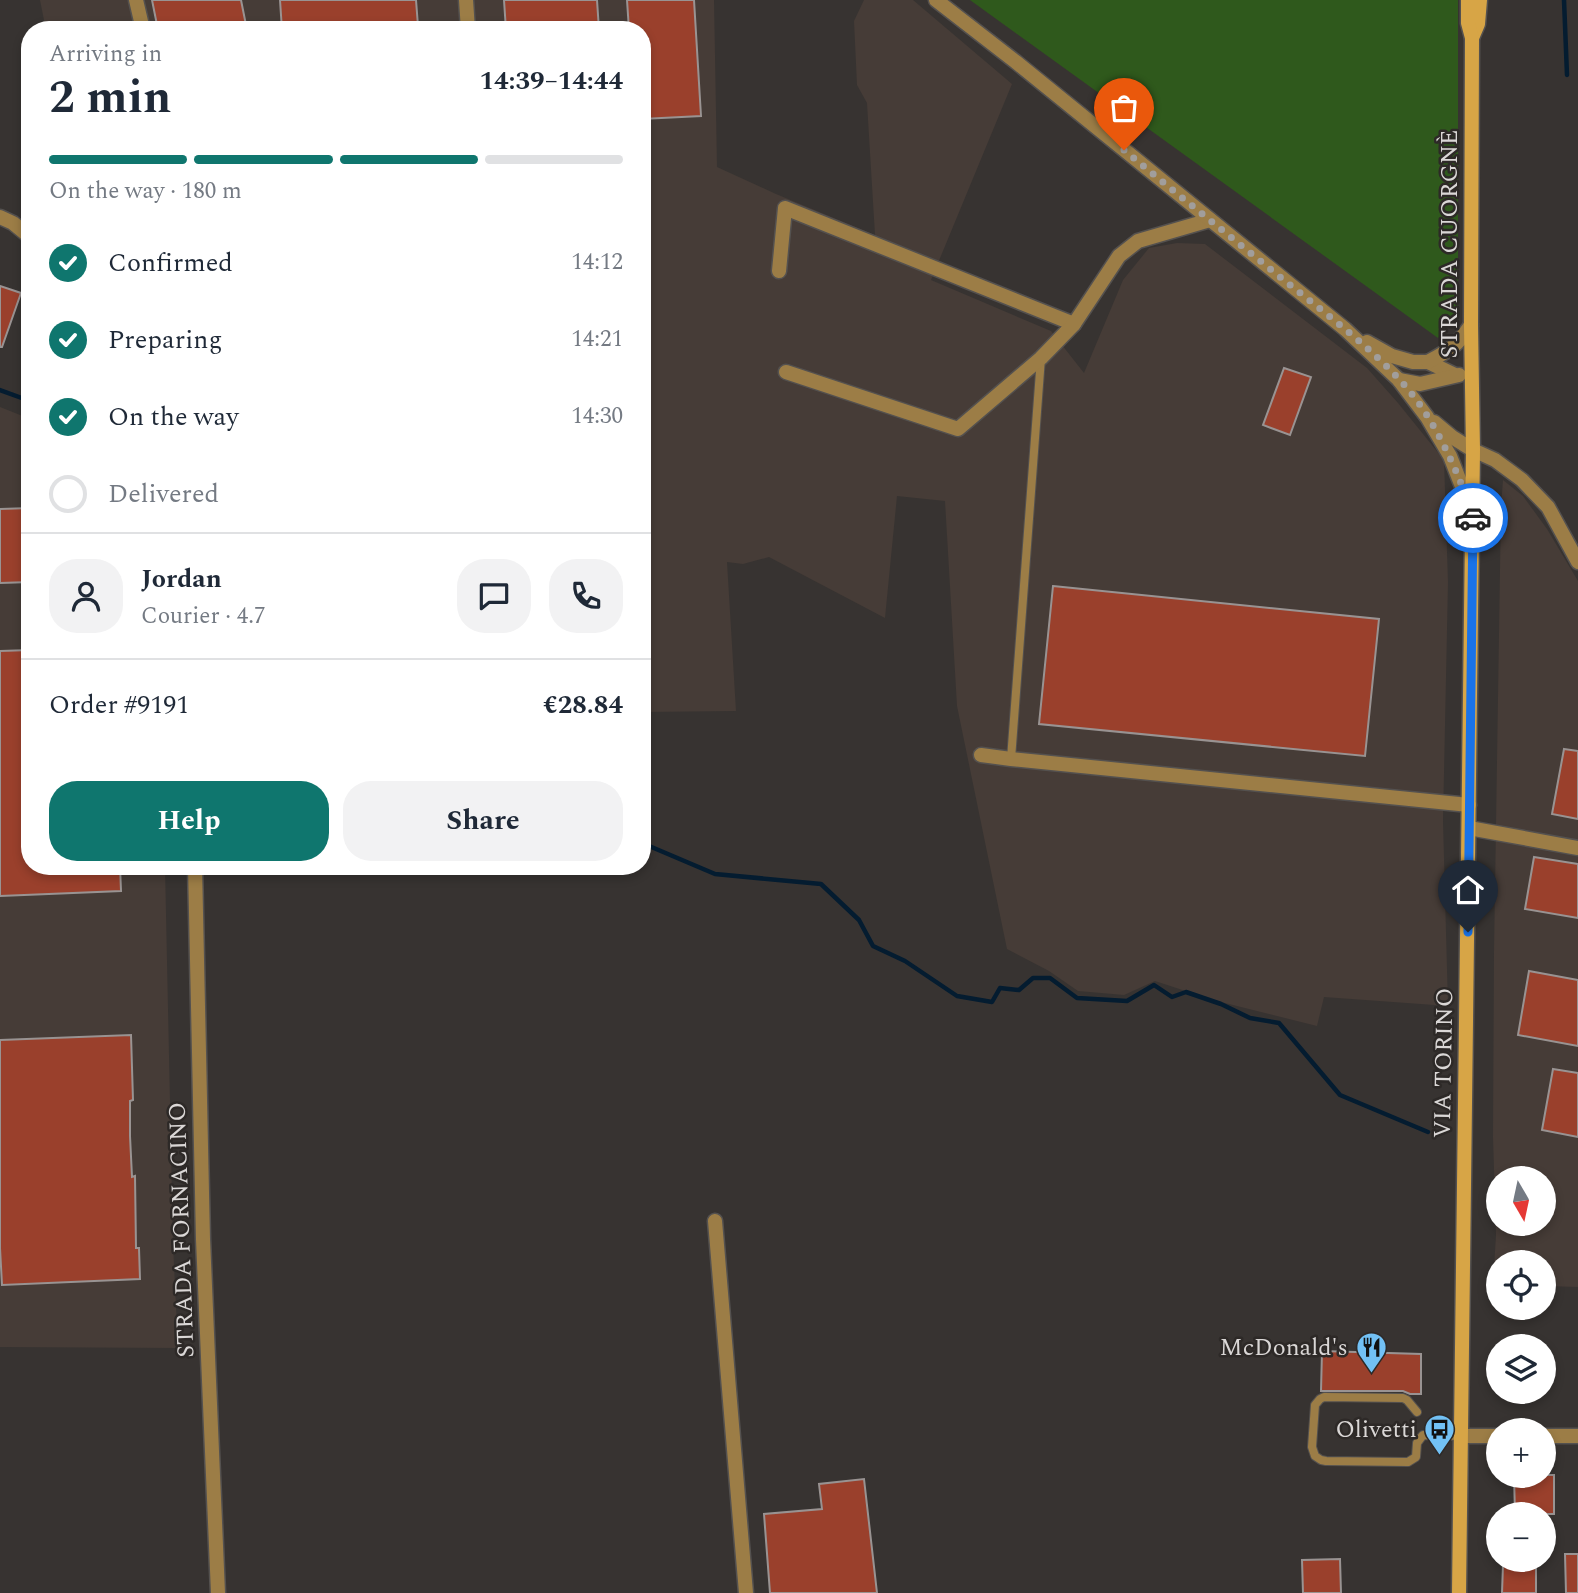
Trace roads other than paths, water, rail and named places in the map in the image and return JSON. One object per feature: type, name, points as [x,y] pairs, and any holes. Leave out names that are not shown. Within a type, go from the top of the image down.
[{"type":"main road","name":"STRADA CUORGNÈ","points":[[1468,0],[1468,23],[1472,38],[1471,326],[1474,450]]},
{"type":"main road","name":"STRADA CUORGNÈ","points":[[1472,38],[1478,24],[1480,0]]},
{"type":"main road","name":"VIA TORINO","points":[[1459,1593],[1474,450]]},
{"type":"street","points":[[136,0],[141,21]]},
{"type":"street","points":[[466,0],[467,21]]},
{"type":"street","points":[[936,0],[1345,329],[1399,380],[1427,417],[1450,456],[1473,514]]},
{"type":"street","points":[[779,271],[785,208],[1074,324]]},
{"type":"street","points":[[0,217],[21,230]]},
{"type":"street","points":[[786,372],[958,429],[1041,358],[1074,324],[1119,256],[1138,241],[1210,220]]},
{"type":"street","points":[[1429,362],[1452,349],[1471,326]]},
{"type":"street","points":[[1345,329],[1392,356],[1413,362],[1429,362],[1455,375]]},
{"type":"street","points":[[1399,380],[1420,384],[1444,380],[1455,375],[1472,374]]},
{"type":"street","points":[[1427,417],[1452,437],[1495,460],[1522,481],[1548,507],[1578,562]]},
{"type":"street","points":[[981,755],[1469,805]]},
{"type":"street","points":[[1469,828],[1578,848]]},
{"type":"street","name":"STRADA FORNACINO","points":[[195,875],[203,1239],[218,1593]]},
{"type":"street","points":[[715,1221],[746,1593]]},
{"type":"street","points":[[1461,1436],[1486,1436]]},
{"type":"street","points":[[1556,1436],[1578,1436]]},
{"type":"lane","points":[[1012,759],[1041,358]]},
{"type":"lane","points":[[1417,1412],[1403,1398],[1324,1397],[1315,1403],[1314,1408],[1313,1452],[1318,1459],[1326,1461],[1409,1462],[1416,1457],[1417,1443],[1423,1435],[1461,1436]]},
{"type":"waterway","points":[[1564,0],[1567,75]]},
{"type":"waterway","points":[[0,390],[21,398]]},
{"type":"waterway","points":[[651,847],[715,874],[821,884],[859,920],[873,946],[905,961],[957,996],[992,1002],[1000,988],[1019,990],[1033,978],[1050,978],[1077,998],[1127,1001],[1154,985],[1172,997],[1186,992],[1250,1018],[1279,1023],[1340,1095],[1428,1132]]},
{"type":"place","name":"McDonald's","points":[[1371,1374]]},
{"type":"place","name":"Olivetti","points":[[1440,1456]]}]
